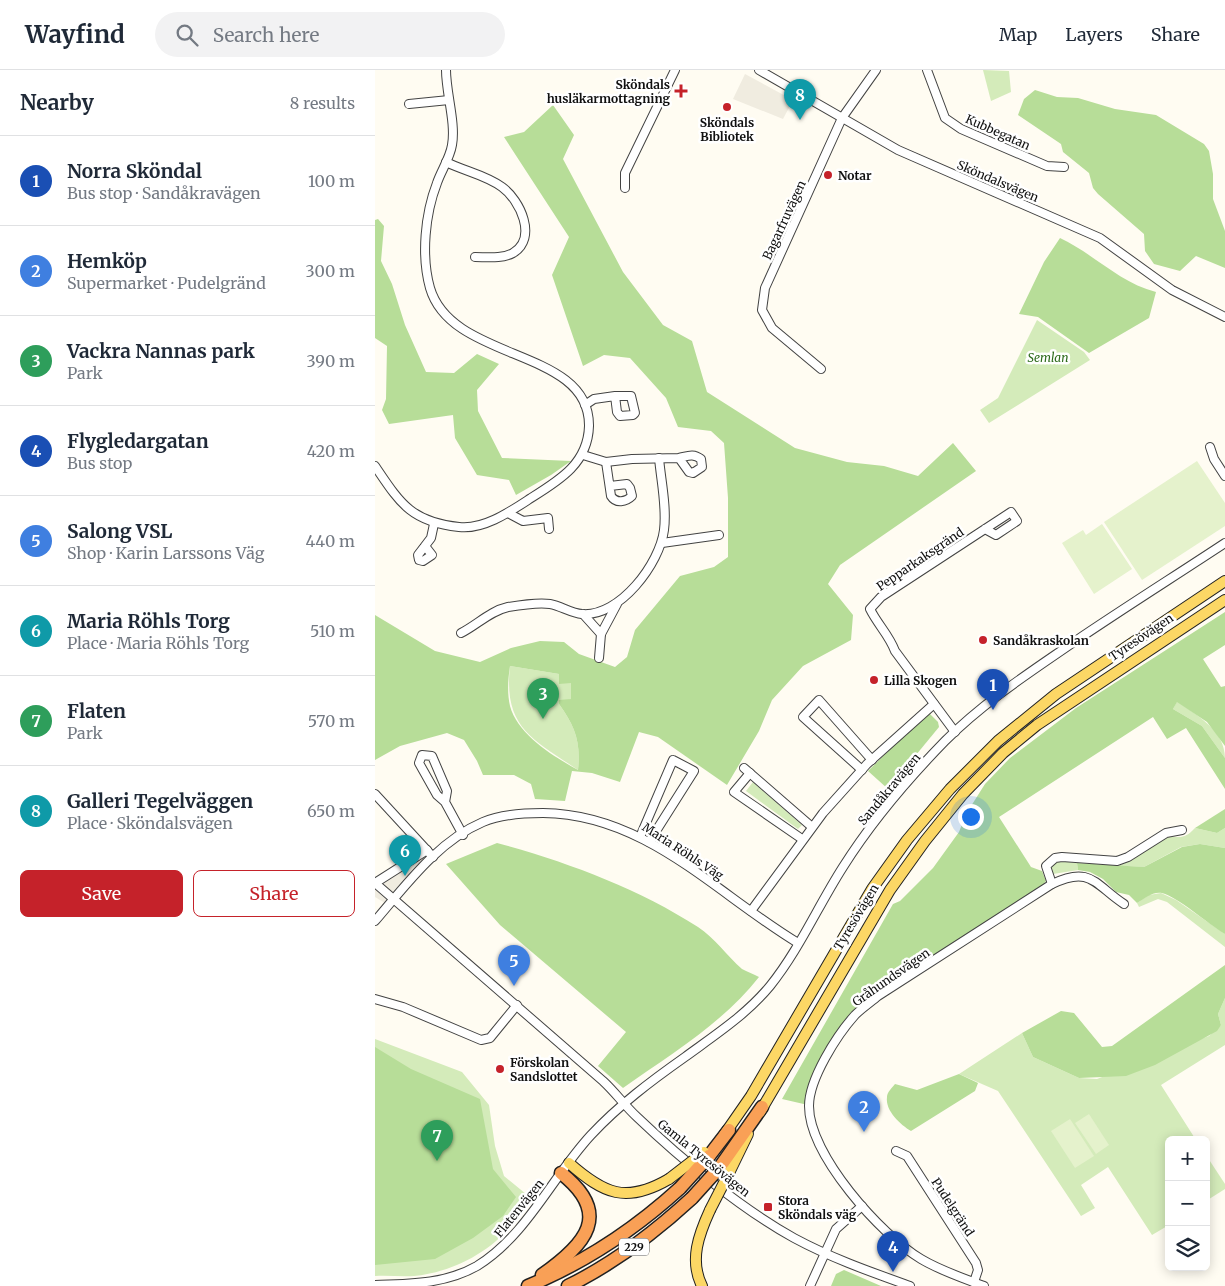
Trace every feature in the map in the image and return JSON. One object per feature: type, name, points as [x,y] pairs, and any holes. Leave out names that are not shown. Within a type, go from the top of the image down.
[{"type":"highway","name":"Tyresövägen","points":[[568,1286],[628,1251],[661,1226],[725,1169],[762,1107]]},
{"type":"highway","name":"Tyresövägen","points":[[527,1286],[558,1274],[610,1244],[646,1218],[679,1188],[729,1130]]},
{"type":"highway","points":[[527,1286],[571,1252],[584,1236],[587,1227],[589,1208],[586,1198],[565,1168]]},
{"type":"main road","name":"Tyresövägen","points":[[729,1130],[872,889],[907,840],[950,790],[998,741],[1056,694],[1225,581]]},
{"type":"main road","name":"Tyresövägen","points":[[762,1107],[890,890],[925,841],[968,789],[1003,753],[1037,725],[1225,600]]},
{"type":"main road","points":[[565,1168],[598,1186],[611,1191],[627,1193],[646,1190],[669,1179],[707,1154]]},
{"type":"main road","points":[[702,1286],[697,1271],[696,1250],[699,1236],[725,1169]]},
{"type":"street","points":[[375,466],[406,506],[435,524],[463,528],[490,521],[508,512],[570,471],[583,454],[589,432],[589,420],[585,404],[577,391],[560,376],[477,339],[450,320],[441,309],[430,289],[425,249],[436,186],[453,139],[446,70]]},
{"type":"street","points":[[625,188],[625,173],[675,70]]},
{"type":"street","name":"Sköndalsvägen","points":[[759,70],[898,150],[1100,238],[1172,290],[1225,317]]},
{"type":"street","name":"Bagarfruvägen","points":[[821,369],[783,340],[772,328],[762,310],[765,288],[842,118],[876,70]]},
{"type":"street","name":"Kubbegatan","points":[[927,70],[945,118],[961,129],[1047,166],[1064,167]]},
{"type":"street","points":[[409,104],[449,100]]},
{"type":"street","points":[[446,162],[502,186],[520,208],[525,237],[520,247],[506,256],[475,256]]},
{"type":"street","points":[[585,404],[594,399],[615,396]]},
{"type":"street","points":[[1210,447],[1214,459],[1225,476]]},
{"type":"street","points":[[583,454],[606,462],[679,458]]},
{"type":"street","points":[[599,658],[601,634],[617,604],[636,585],[650,566],[662,542],[665,528],[659,458]]},
{"type":"street","points":[[606,462],[610,486]]},
{"type":"street","points":[[508,512],[523,521],[548,518],[549,529]]},
{"type":"street","points":[[425,546],[431,538],[435,524]]},
{"type":"street","name":"Pepparkaksgränd","points":[[955,732],[895,651],[889,636],[883,631],[870,609],[881,597],[985,529]]},
{"type":"street","points":[[662,542],[719,535]]},
{"type":"street","name":"Sandåkravägen","points":[[624,1103],[751,1008],[783,968],[843,867],[887,805],[955,732],[1009,686],[1225,543]]},
{"type":"street","points":[[461,633],[490,614],[507,608],[549,604],[583,614],[600,611],[617,604]]},
{"type":"street","points":[[583,614],[601,634]]},
{"type":"street","points":[[862,770],[803,717],[819,700],[872,760]]},
{"type":"street","points":[[751,911],[812,826],[872,760],[934,704]]},
{"type":"street","points":[[445,802],[447,791],[432,756],[422,755],[419,763],[437,795],[445,802],[463,835]]},
{"type":"street","points":[[640,837],[673,760],[694,771],[649,842]]},
{"type":"street","points":[[802,839],[735,792],[747,770],[812,826]]},
{"type":"street","points":[[375,794],[430,854]]},
{"type":"street","name":"Maria Röhls Väg","points":[[430,854],[483,822],[502,817],[527,813],[580,815],[610,823],[649,842],[798,943]]},
{"type":"street","points":[[1052,884],[1046,866],[1055,858],[1117,861],[1128,857],[1166,833],[1182,830]]},
{"type":"street","points":[[375,883],[430,854]]},
{"type":"street","points":[[375,921],[430,854]]},
{"type":"street","name":"Gråhundsvägen","points":[[984,1286],[944,1271],[921,1259],[892,1237],[862,1206],[829,1159],[811,1120],[809,1105],[813,1089],[827,1056],[856,1014],[879,996],[1052,884],[1071,877],[1083,876],[1093,879],[1124,904]]},
{"type":"street","name":"Gamla Tyresövägen","points":[[375,883],[603,1081],[664,1142],[738,1201],[792,1237],[824,1253],[910,1286]]},
{"type":"street","points":[[375,998],[403,1007],[481,1040],[490,1038],[517,1005]]},
{"type":"street","name":"Flatenvägen","points":[[375,1285],[440,1280],[466,1271],[479,1264],[514,1234],[589,1138],[624,1103]]},
{"type":"street","name":"Pudelgränd","points":[[896,1151],[907,1156],[976,1263],[978,1270],[974,1282]]},
{"type":"street","points":[[810,1286],[837,1229],[862,1206]]},
{"type":"green space","points":[[983,70],[1009,71],[1011,92],[991,101]]},
{"type":"green space","points":[[1035,90],[1057,97],[1078,98],[1115,109],[1156,115],[1204,144],[1209,151],[1213,174],[1213,199],[1225,231],[1225,268],[1196,256],[1180,271],[1154,264],[1145,251],[1144,234],[1098,194],[1093,188],[1089,173],[1063,152],[1061,144],[1018,115],[1024,99]]},
{"type":"green space","points":[[553,105],[574,135],[563,159],[623,272],[663,325],[692,341],[707,392],[795,448],[847,462],[884,466],[918,476],[953,443],[976,471],[840,565],[828,584],[853,615],[851,640],[803,666],[772,700],[759,731],[727,785],[658,737],[639,732],[620,782],[592,773],[572,771],[565,801],[535,799],[531,784],[514,775],[483,775],[464,740],[447,733],[400,746],[375,760],[375,615],[435,651],[480,662],[511,648],[540,641],[564,642],[579,654],[615,667],[627,657],[635,630],[680,576],[714,567],[728,557],[728,498],[724,443],[711,431],[678,427],[666,398],[630,358],[604,355],[583,366],[552,275],[569,237],[504,137],[524,132]],"holes":[[[510,666],[559,674],[559,684],[571,683],[571,699],[559,700],[559,704],[576,735],[579,751],[578,770],[558,758],[528,735],[514,717],[508,696]]]},
{"type":"green space","points":[[378,219],[384,226],[381,261],[392,284],[405,325],[426,372],[454,373],[477,354],[499,364],[477,390],[478,411],[502,458],[571,461],[516,495],[509,480],[477,475],[455,438],[453,415],[389,424],[382,410],[386,399],[387,346],[375,338],[375,220]]},
{"type":"green space","points":[[1060,238],[1131,282],[1156,292],[1149,318],[1089,353],[1038,317],[1019,314],[1044,262]]},
{"type":"green space","name":"Semlan","points":[[1037,320],[1084,352],[1090,360],[989,423],[980,410],[998,398]]},
{"type":"green space","points":[[1197,461],[1225,503],[1225,526],[1142,580],[1104,522]]},
{"type":"green space","points":[[1102,524],[1132,569],[1094,594],[1062,543],[1083,530],[1086,535]]},
{"type":"green space","points":[[1225,612],[1225,645],[1203,659],[1221,687],[1225,686],[1225,746],[1207,722],[1177,702],[1173,709],[1202,726],[1225,758],[1225,789],[1186,728],[1167,739],[1153,717],[999,817],[1031,867],[1042,871],[1046,881],[1043,885],[860,1006],[838,1034],[808,1105],[782,1099],[893,904],[900,901],[933,868],[959,832],[966,814],[985,784],[1010,758],[1076,708]]},
{"type":"green space","points":[[510,666],[559,674],[571,683],[571,699],[559,704],[576,735],[579,751],[578,770],[535,740],[517,718],[511,704],[509,687]]},
{"type":"green space","points":[[1177,701],[1209,725],[1215,732],[1224,748],[1225,758],[1202,726],[1173,709]]},
{"type":"green space","points":[[930,714],[938,722],[939,727],[888,789],[868,771],[925,715]]},
{"type":"green space","points":[[753,782],[802,825],[798,829],[746,791]]},
{"type":"green space","points":[[1225,809],[1225,828],[1217,833],[1195,828]]},
{"type":"green space","points":[[1195,828],[1217,833],[1225,828],[1225,848],[1200,844],[1181,847],[1144,867],[1119,866],[1169,836],[1183,836],[1189,834]]},
{"type":"green space","points":[[497,843],[575,868],[651,900],[698,927],[710,936],[742,969],[759,977],[745,994],[713,1023],[623,1088],[598,1066],[626,1032],[500,925],[446,864]]},
{"type":"green space","points":[[1200,844],[1225,848],[1225,934],[1169,896],[1155,893],[1137,903],[1129,895],[1116,892],[1103,879],[1090,872],[1078,870],[1077,863],[1144,867],[1182,847]]},
{"type":"green space","points":[[1057,861],[1077,863],[1078,870],[1053,874],[1051,864]]},
{"type":"green space","points":[[1161,893],[1176,900],[1225,934],[1225,947],[1167,902],[1158,899],[1139,907],[1137,903],[1149,895]]},
{"type":"green space","points":[[1225,965],[1225,998],[1218,1014],[1221,1025],[1217,1031],[1155,1065],[1126,1076],[1079,1078],[1033,1057],[1022,1033],[1061,1011],[1074,1013],[1102,1047],[1112,1046]]},
{"type":"green space","points":[[1225,998],[1225,1045],[1161,1085],[1193,1136],[1165,1136],[1165,1227],[1152,1235],[1108,1167],[1081,1185],[1095,1208],[1081,1216],[998,1091],[959,1074],[1022,1033],[1033,1057],[1079,1078],[1097,1079],[1209,1036],[1221,1025],[1218,1014]]},
{"type":"green space","points":[[375,1039],[462,1072],[489,1105],[495,1146],[504,1176],[526,1194],[520,1211],[511,1226],[498,1239],[483,1251],[449,1268],[414,1276],[375,1276]]},
{"type":"green space","points":[[375,1047],[411,1069],[480,1099],[493,1169],[516,1197],[503,1216],[473,1238],[435,1259],[375,1265]]},
{"type":"green space","points":[[959,1074],[978,1083],[975,1091],[911,1131],[898,1121],[891,1112],[887,1102],[887,1095],[895,1084],[917,1090]]},
{"type":"green space","points":[[1089,1114],[1109,1145],[1096,1154],[1075,1123]]},
{"type":"green space","points":[[1070,1119],[1094,1156],[1075,1168],[1051,1131]]},
{"type":"green space","points":[[1210,1161],[1225,1184],[1225,1189],[1210,1198]]},
{"type":"green space","points":[[844,1270],[881,1286],[831,1286],[836,1274]]},
{"type":"shaded area","points":[[745,74],[793,100],[783,119],[733,99]]},
{"type":"shaded area","points":[[421,853],[430,865],[390,906],[375,897],[375,886]]},
{"type":"place","name":"Sköndals husläkarmottagning","points":[[681,91]]},
{"type":"place","name":"Sköndals Bibliotek","points":[[727,107]]},
{"type":"place","name":"Galleri Tegelväggen","points":[[800,120]]},
{"type":"place","name":"Notar","points":[[828,175]]},
{"type":"place","name":"Sandåkraskolan","points":[[983,640]]},
{"type":"place","name":"Lilla Skogen","points":[[874,680]]},
{"type":"place","name":"Norra Sköndal","points":[[993,710]]},
{"type":"place","name":"Vackra Nannas park","points":[[543,719]]},
{"type":"place","name":"Maria Röhls Torg","points":[[405,876]]},
{"type":"place","name":"Salong VSL","points":[[514,986]]},
{"type":"place","name":"Förskolan Sandslottet","points":[[500,1069]]},
{"type":"place","name":"Hemköp","points":[[864,1132]]},
{"type":"place","name":"Flaten","points":[[437,1161]]},
{"type":"place","name":"Stora Sköndals väg","points":[[768,1207]]},
{"type":"place","name":"Flygledargatan","points":[[893,1272]]}]
